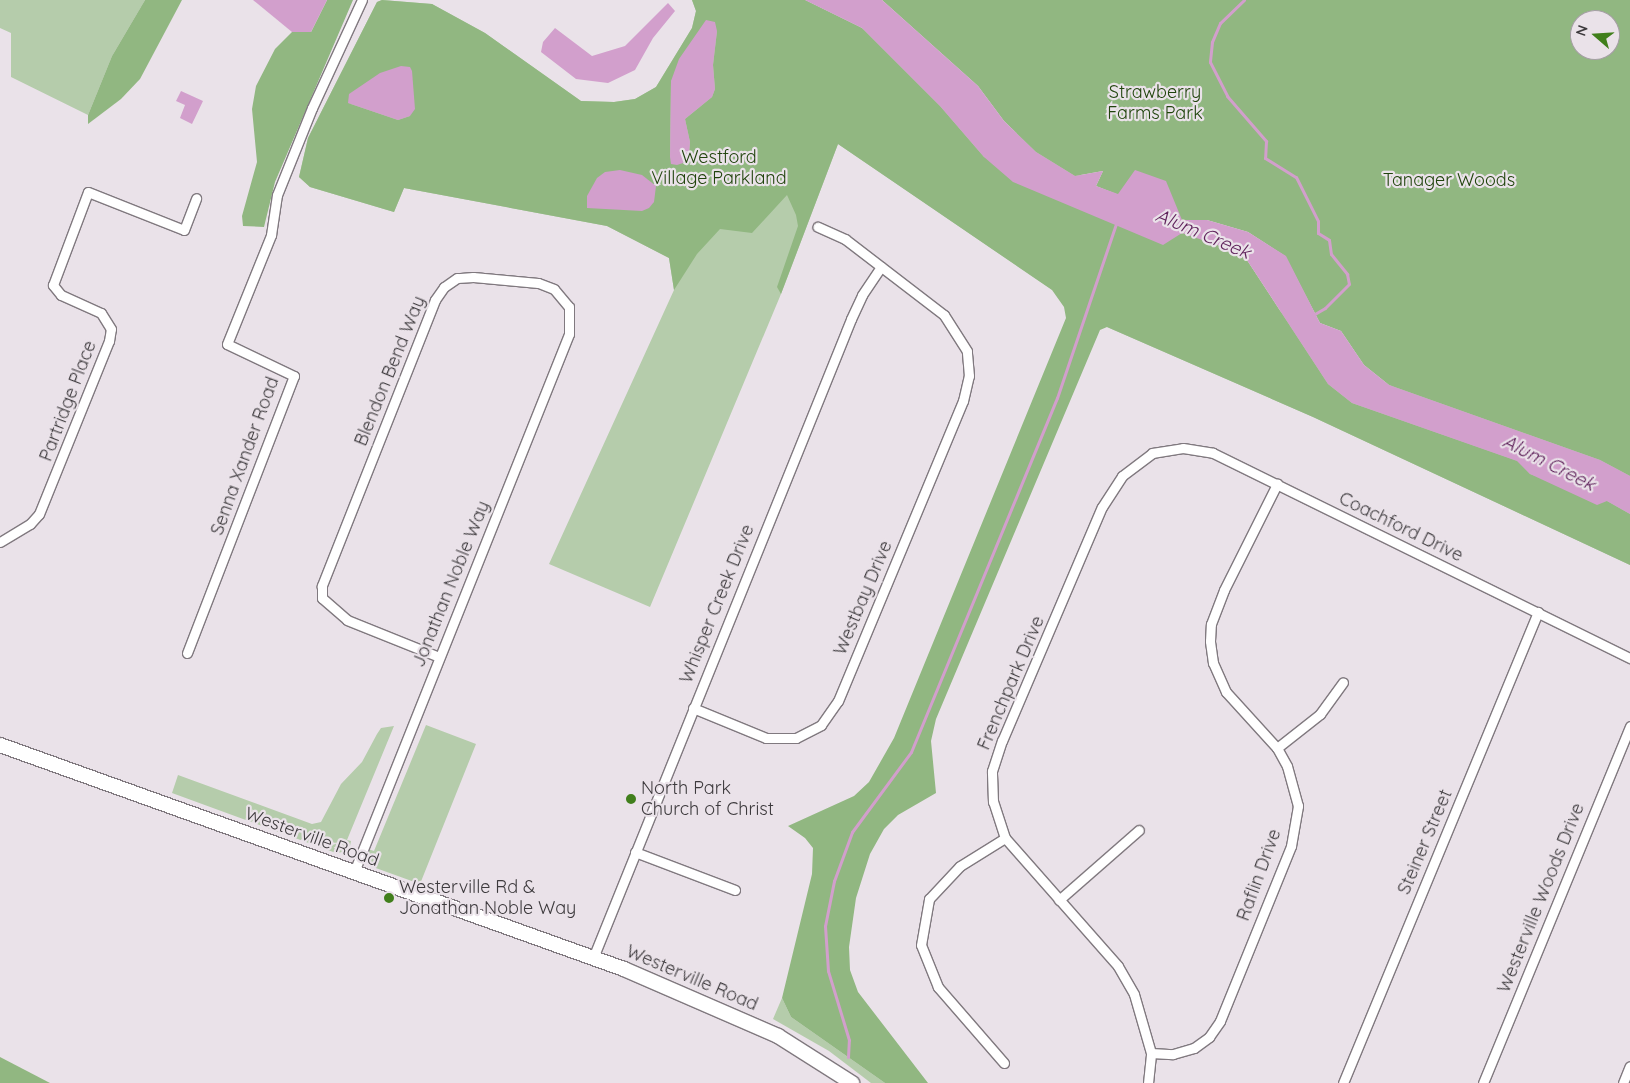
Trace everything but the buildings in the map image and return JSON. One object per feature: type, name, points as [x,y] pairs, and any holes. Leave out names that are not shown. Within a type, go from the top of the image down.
[{"type":"main road","name":"Westerville Road","points":[[0,745],[593,958],[701,999],[778,1036],[852,1083]]},
{"type":"street","name":"Senna Xander Road","points":[[187,653],[294,376],[227,344],[271,235],[277,195],[312,108],[362,0]]},
{"type":"street","name":"Partridge Place","points":[[0,542],[20,532],[39,514],[110,341],[111,329],[104,317],[61,295],[53,285],[53,278],[88,192],[184,230],[196,198]]},
{"type":"street","points":[[818,226],[846,239],[881,267]]},
{"type":"street","name":"Westbay Drive","points":[[693,708],[766,738],[796,738],[822,725],[838,701],[963,401],[969,376],[967,351],[944,315],[881,267]]},
{"type":"street","name":"Whisper Creek Drive","points":[[593,958],[851,319],[862,295],[881,267]]},
{"type":"street","name":"Blendon Bend Way","points":[[439,657],[347,620],[322,598],[326,572],[435,300],[444,287],[458,278],[473,277],[538,283],[554,289],[569,307]]},
{"type":"street","name":"Jonathan Noble Way","points":[[354,872],[569,334],[569,307]]},
{"type":"street","name":"Coachford Drive","points":[[1152,453],[1183,448],[1214,453],[1630,658]]},
{"type":"street","name":"Frenchpark Drive","points":[[1148,1083],[1151,1053],[1134,994],[1118,966],[1005,838],[993,802],[992,771],[1002,741],[1102,507],[1122,476],[1152,453]]},
{"type":"street","name":"Raflin Drive","points":[[1151,1053],[1173,1054],[1194,1048],[1209,1037],[1220,1022],[1291,846],[1298,806],[1287,766],[1276,748],[1226,692],[1213,663],[1210,641],[1211,624],[1224,590],[1277,484]]},
{"type":"street","name":"Steiner Street","points":[[1343,1083],[1538,612]]},
{"type":"street","points":[[1276,748],[1320,714],[1343,682]]},
{"type":"street","name":"Westerville Woods Drive","points":[[1483,1083],[1630,726]]},
{"type":"street","points":[[1059,900],[1139,830]]},
{"type":"street","points":[[1004,1063],[938,987],[921,945],[929,900],[960,866],[1005,838]]},
{"type":"street","points":[[635,852],[735,890]]},
{"type":"street","points":[[1623,1083],[1630,1066]]},
{"type":"green space","points":[[0,0],[145,0],[112,56],[88,115],[11,77],[11,33],[0,28]]},
{"type":"green space","points":[[145,0],[182,0],[140,79],[121,99],[88,124],[88,115],[112,56]]},
{"type":"green space","points":[[327,0],[353,0],[275,182],[264,227],[243,226],[242,216],[257,162],[252,109],[256,86],[275,49],[292,32],[311,32]]},
{"type":"green space","name":"Westford Village Parkland","points":[[382,0],[432,4],[485,33],[581,101],[614,102],[635,99],[656,87],[692,28],[696,11],[692,0],[805,0],[862,28],[1389,385],[1630,434],[1630,565],[1313,417],[1107,327],[838,144],[781,294],[650,607],[549,564],[674,290],[669,258],[607,226],[404,188],[394,212],[310,187],[299,177],[308,138],[377,2]]},
{"type":"green space","name":"Westford Village Parkland","points":[[382,0],[432,4],[485,33],[581,101],[614,102],[635,99],[656,87],[692,28],[696,11],[692,0],[805,0],[862,28],[940,106],[984,157],[1243,254],[1328,384],[1352,403],[1518,461],[1530,474],[1607,501],[1630,514],[1630,565],[1313,417],[1107,327],[1100,330],[936,719],[931,741],[936,793],[898,815],[884,829],[870,854],[856,898],[849,947],[850,970],[858,992],[928,1083],[885,1083],[791,1017],[782,998],[812,874],[813,848],[805,838],[788,826],[854,796],[869,782],[894,738],[1066,318],[1064,307],[1052,290],[838,144],[781,294],[777,287],[798,226],[796,215],[787,195],[752,233],[720,229],[697,254],[674,290],[669,258],[607,226],[404,188],[394,212],[310,187],[299,177],[308,138],[377,2]],"holes":[[[717,31],[713,65],[715,89],[712,97],[685,119],[690,142],[689,154],[683,163],[670,157],[671,81]],[[348,103],[410,116],[398,120]]]},
{"type":"green space","name":"Tanager Woods","points":[[882,0],[1630,0],[1630,476],[1600,460],[1389,385],[1364,365],[1341,331],[1320,323],[1285,256],[1248,232],[1207,220],[1182,220],[1096,186],[1103,171],[1075,176],[1036,152],[1004,121],[978,86]]},
{"type":"green space","points":[[426,725],[476,744],[420,884],[373,867],[366,854],[368,849],[374,851]]},
{"type":"green space","points":[[394,726],[347,840],[351,841],[350,846],[343,852],[336,853],[172,793],[178,775],[312,824],[321,822],[341,784],[362,762],[381,728]]},
{"type":"green space","points":[[782,998],[791,1017],[885,1083],[871,1083],[829,1051],[773,1019]]},
{"type":"green space","points":[[0,1057],[50,1083],[0,1083]]},
{"type":"water","points":[[253,0],[327,0],[311,32],[292,32]]},
{"type":"water","name":"Alum Creek","points":[[805,0],[882,0],[978,86],[1004,121],[1036,152],[1075,176],[1103,171],[1096,186],[1118,194],[1135,170],[1166,181],[1182,220],[1207,220],[1248,232],[1286,256],[1320,323],[1341,331],[1364,365],[1389,385],[1600,460],[1630,476],[1630,514],[1607,501],[1597,505],[1530,474],[1517,461],[1352,403],[1328,384],[1243,254],[1182,233],[1163,245],[1013,182],[984,157],[940,106],[862,28]]},
{"type":"water","points":[[668,3],[675,11],[653,38],[635,70],[608,83],[576,79],[541,52],[543,42],[555,28],[592,56],[625,46]]},
{"type":"water","points":[[706,20],[715,22],[717,31],[713,65],[715,89],[712,97],[685,119],[690,142],[689,154],[683,163],[671,164],[671,81],[679,59]]},
{"type":"water","points":[[401,66],[410,67],[412,71],[415,109],[410,116],[398,120],[348,103],[349,94],[380,73]]},
{"type":"water","points":[[181,91],[203,101],[192,124],[180,118],[185,105],[176,101]]},
{"type":"water","points":[[620,170],[642,175],[656,186],[654,202],[649,208],[642,211],[587,208],[587,196],[597,178],[605,172]]},
{"type":"waterway","points":[[1244,0],[1220,23],[1212,42],[1210,62],[1227,96],[1266,141],[1265,158],[1296,177],[1318,221],[1318,233],[1329,240],[1331,254],[1347,274],[1349,284],[1325,308],[1313,315]]},
{"type":"waterway","points":[[848,1057],[849,1040],[828,971],[825,926],[834,881],[852,832],[911,752],[1057,398],[1116,224]]},
{"type":"place","name":"North Park Church of Christ","points":[[631,799]]},
{"type":"place","name":"Westerville Rd & Jonathan Noble Way","points":[[389,898]]},
{"type":"park label","name":"Strawberry Farms Park","points":[[1155,104]]}]
